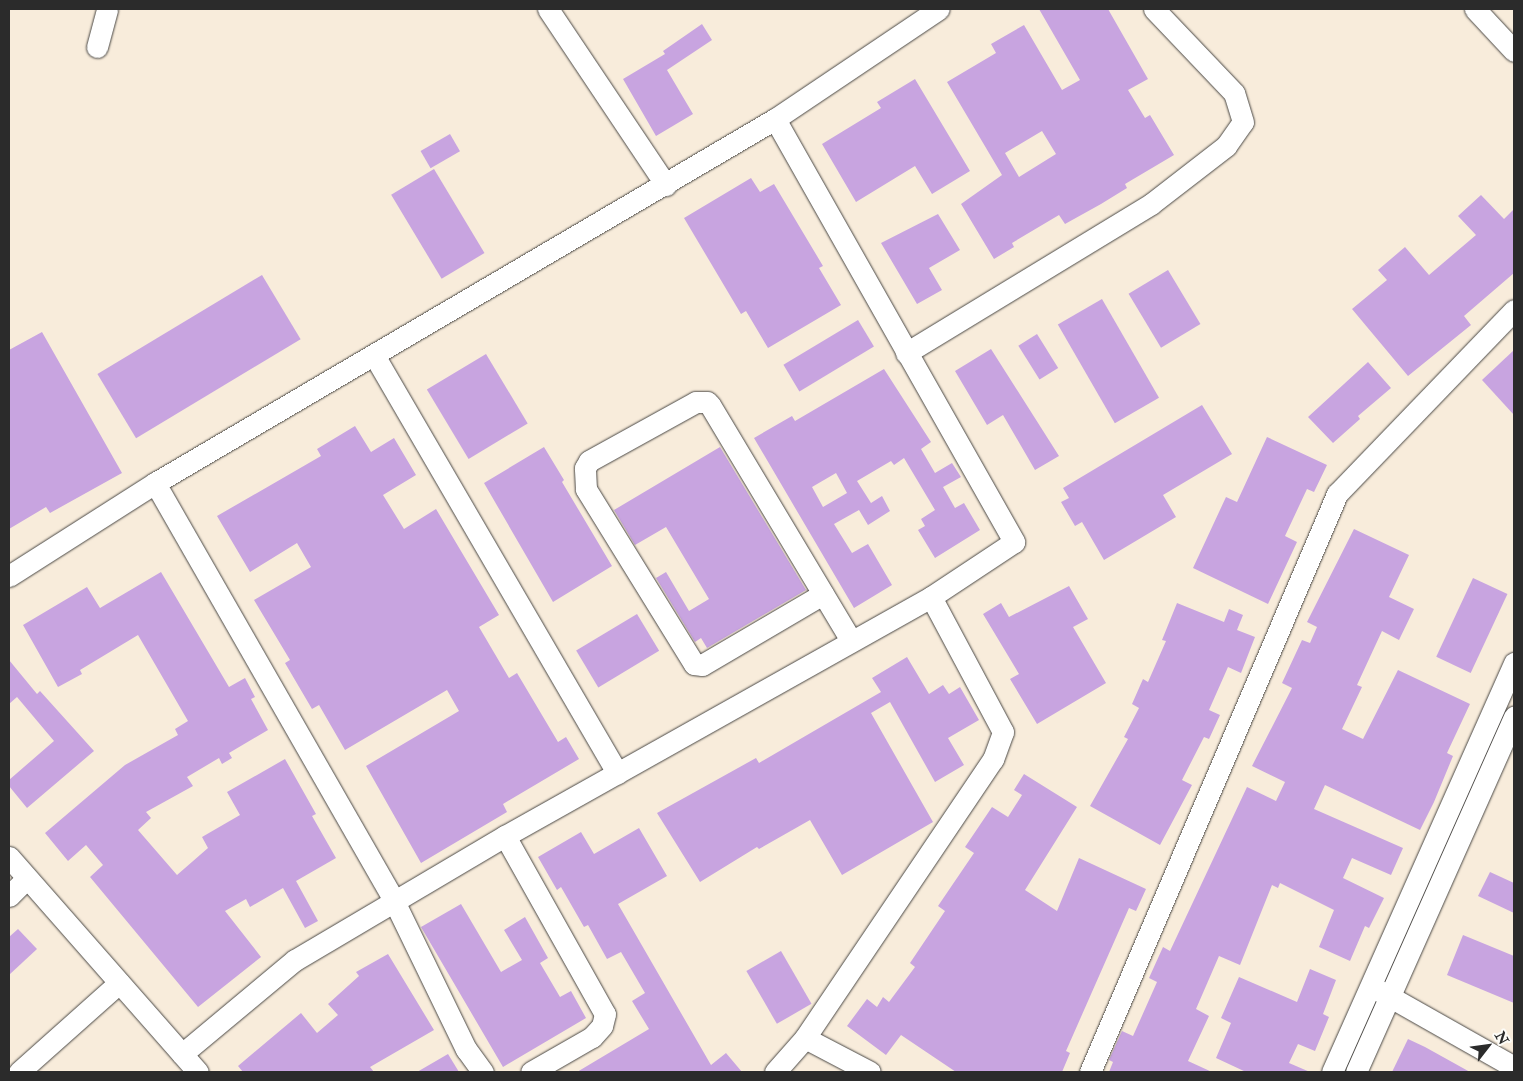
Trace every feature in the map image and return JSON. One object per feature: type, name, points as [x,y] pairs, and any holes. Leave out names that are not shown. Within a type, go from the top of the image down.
[{"type":"street","points":[[97,47],[108,9]]},
{"type":"street","points":[[548,9],[666,185]]},
{"type":"street","points":[[9,576],[155,483],[666,185],[775,119],[939,9]]},
{"type":"street","points":[[906,353],[1151,204],[1226,146],[1238,130],[1243,122],[1234,93],[1154,9]]},
{"type":"street","points":[[1475,9],[1514,51]]},
{"type":"street","points":[[182,1054],[295,960],[505,836],[931,597],[1014,542],[775,119]]},
{"type":"street","points":[[1090,1072],[1337,494],[1514,310]]},
{"type":"street","points":[[374,355],[617,773]]},
{"type":"street","points":[[823,594],[702,665],[694,664],[586,489],[583,474],[590,461],[699,400],[710,405],[823,594],[851,642]]},
{"type":"street","points":[[155,483],[394,901],[466,1049],[483,1072]]},
{"type":"street","points":[[774,1072],[805,1038],[993,759],[1003,732],[931,597]]},
{"type":"street","points":[[1332,1072],[1514,663]]},
{"type":"street","points":[[1356,1072],[1514,717]]},
{"type":"street","points":[[505,836],[605,1014],[602,1026],[592,1037],[531,1072]]},
{"type":"street","points":[[9,857],[198,1072]]},
{"type":"street","points":[[9,896],[27,878]]},
{"type":"street","points":[[19,1072],[119,983]]},
{"type":"street","points":[[1371,986],[1514,1067]]},
{"type":"street","points":[[805,1038],[870,1072]]},
{"type":"building","points":[[1039,9],[1108,9],[1148,79],[1128,90],[1145,118],[1150,115],[1174,155],[1125,184],[1127,188],[1101,204],[1065,224],[1059,215],[1012,243],[1014,247],[994,259],[961,204],[1002,175],[947,82],[996,53],[991,44],[1024,25],[1062,90],[1080,80]],"holes":[[[1042,131],[1056,154],[1019,177],[1005,153]]]},
{"type":"building","points":[[702,24],[712,40],[667,70],[693,114],[656,136],[623,79],[665,54],[663,51]]},
{"type":"building","points":[[915,79],[970,171],[932,194],[915,166],[856,202],[822,144],[881,108],[877,102]]},
{"type":"building","points":[[450,134],[460,151],[431,168],[421,151]]},
{"type":"building","points":[[434,169],[484,253],[442,279],[391,195]]},
{"type":"building","points":[[751,178],[760,192],[774,184],[823,266],[819,268],[841,305],[768,348],[746,311],[741,314],[684,218]]},
{"type":"building","points":[[1481,195],[1504,219],[1514,209],[1514,273],[1464,316],[1471,325],[1408,376],[1352,309],[1387,280],[1378,270],[1405,247],[1429,275],[1476,235],[1458,216]]},
{"type":"building","points":[[938,214],[960,250],[929,268],[942,290],[917,304],[881,243]]},
{"type":"building","points":[[1168,270],[1200,324],[1161,348],[1129,294]]},
{"type":"building","points":[[262,275],[301,339],[136,438],[97,374]]},
{"type":"building","points":[[1102,299],[1159,398],[1115,423],[1058,325]]},
{"type":"building","points":[[858,320],[874,347],[799,391],[783,365]]},
{"type":"building","points":[[42,332],[122,473],[50,513],[46,507],[9,529],[9,350]]},
{"type":"building","points":[[1037,334],[1058,368],[1040,380],[1018,346]]},
{"type":"building","points":[[991,349],[1059,456],[1035,470],[1003,415],[987,425],[955,371]]},
{"type":"building","points":[[1514,350],[1514,415],[1482,380]]},
{"type":"building","points":[[486,354],[528,423],[469,459],[427,390]]},
{"type":"building","points":[[1368,362],[1391,388],[1358,416],[1360,419],[1333,443],[1308,417]]},
{"type":"building","points":[[884,369],[931,442],[921,449],[935,473],[952,463],[961,477],[943,487],[955,508],[964,503],[980,530],[935,558],[918,530],[925,526],[921,519],[935,510],[904,458],[894,465],[891,461],[857,481],[871,503],[882,496],[890,511],[868,525],[859,510],[834,524],[852,553],[868,544],[892,585],[854,608],[754,438],[792,416],[795,421]],"holes":[[[836,473],[847,493],[823,507],[812,487]]]},
{"type":"building","points":[[1202,405],[1232,454],[1163,495],[1176,517],[1104,560],[1082,522],[1075,526],[1061,502],[1069,498],[1063,488]]},
{"type":"building","points":[[355,426],[371,452],[394,438],[416,475],[383,495],[404,529],[436,509],[499,615],[479,627],[509,678],[517,673],[558,742],[566,737],[579,759],[503,804],[507,812],[421,863],[366,766],[459,711],[447,690],[345,750],[319,705],[312,709],[285,663],[290,660],[254,600],[311,567],[297,543],[250,572],[217,516],[321,456],[317,449]]},
{"type":"building","points":[[1267,437],[1327,465],[1314,492],[1307,489],[1285,536],[1297,542],[1268,604],[1193,568],[1226,497],[1237,502]]},
{"type":"building","points":[[544,447],[564,480],[562,482],[612,566],[553,602],[484,483]]},
{"type":"building","points":[[720,447],[806,590],[707,648],[701,638],[695,642],[656,578],[666,572],[689,611],[709,599],[666,527],[635,545],[614,510]]},
{"type":"building","points":[[1354,529],[1409,555],[1389,597],[1414,609],[1399,640],[1382,631],[1357,685],[1362,687],[1342,729],[1363,739],[1398,670],[1470,704],[1447,753],[1453,756],[1434,802],[1420,830],[1325,785],[1314,809],[1403,848],[1391,875],[1352,858],[1343,878],[1384,898],[1369,928],[1365,926],[1350,961],[1319,947],[1334,910],[1280,883],[1278,888],[1272,885],[1240,965],[1219,956],[1196,1009],[1209,1016],[1188,1061],[1212,1072],[1109,1072],[1113,1062],[1109,1060],[1122,1031],[1133,1036],[1157,982],[1149,978],[1163,947],[1170,951],[1247,787],[1276,801],[1285,782],[1252,766],[1292,688],[1282,683],[1302,640],[1310,643],[1317,627],[1307,622]]},
{"type":"building","points":[[161,572],[229,687],[245,678],[255,697],[251,699],[268,730],[229,753],[232,758],[222,764],[219,758],[187,777],[193,786],[146,812],[151,818],[138,830],[177,875],[208,848],[202,837],[240,815],[227,792],[285,759],[316,814],[312,816],[336,858],[296,881],[318,921],[305,928],[283,888],[250,907],[246,899],[225,911],[261,957],[198,1007],[90,877],[103,865],[86,845],[68,861],[45,833],[125,765],[178,735],[175,729],[188,721],[138,635],[80,670],[82,674],[58,687],[23,625],[87,587],[100,608]]},
{"type":"building","points":[[1473,578],[1507,594],[1471,673],[1436,657]]},
{"type":"building","points":[[1069,586],[1088,619],[1073,627],[1106,683],[1037,724],[1010,679],[1019,674],[983,614],[1001,603],[1009,617]]},
{"type":"building","points":[[1177,603],[1224,622],[1229,609],[1243,615],[1237,630],[1255,637],[1241,673],[1228,667],[1209,710],[1220,715],[1209,739],[1204,737],[1182,780],[1192,785],[1160,845],[1090,806],[1128,739],[1124,737],[1139,708],[1132,704],[1143,679],[1148,682],[1166,641],[1162,640]]},
{"type":"building","points":[[637,614],[659,651],[598,687],[576,651]]},
{"type":"building","points":[[907,657],[929,694],[943,685],[949,694],[960,687],[979,720],[948,738],[964,765],[935,782],[890,702],[871,713],[933,822],[842,875],[810,820],[759,849],[757,847],[700,882],[657,813],[756,758],[759,763],[881,692],[872,678]]},
{"type":"building","points":[[9,660],[37,694],[40,691],[94,751],[27,808],[9,786],[9,780],[54,741],[17,697],[9,704]]},
{"type":"building","points":[[1024,774],[1077,807],[1025,890],[1057,911],[1079,858],[1146,889],[1136,911],[1129,908],[1066,1051],[1070,1053],[1062,1072],[956,1072],[901,1035],[886,1055],[847,1026],[867,999],[877,1007],[883,997],[889,1002],[915,967],[910,963],[945,911],[938,906],[974,853],[965,847],[992,807],[1008,817],[1022,795],[1014,790]]},
{"type":"building","points":[[639,828],[667,876],[618,904],[711,1065],[726,1053],[742,1072],[577,1072],[649,1029],[632,1001],[645,993],[621,952],[607,959],[588,925],[584,927],[561,887],[557,890],[538,857],[581,832],[594,854]]},
{"type":"building","points":[[1490,872],[1514,883],[1514,913],[1478,896]]},
{"type":"building","points":[[461,904],[501,972],[522,960],[504,930],[525,917],[548,958],[540,963],[560,997],[571,991],[586,1018],[503,1067],[421,927]]},
{"type":"building","points":[[18,929],[37,949],[9,975],[9,937]]},
{"type":"building","points":[[1463,935],[1514,956],[1514,1003],[1447,975]]},
{"type":"building","points":[[781,951],[812,1004],[777,1024],[746,971]]},
{"type":"building","points":[[388,954],[434,1030],[370,1067],[374,1072],[243,1072],[238,1066],[301,1013],[317,1033],[338,1015],[328,1004],[359,976],[356,972]]},
{"type":"building","points":[[1310,969],[1336,980],[1323,1014],[1329,1017],[1315,1051],[1298,1044],[1289,1063],[1310,1072],[1246,1072],[1216,1058],[1231,1023],[1221,1018],[1239,977],[1297,1002]]},
{"type":"building","points":[[1408,1039],[1425,1047],[1470,1072],[1392,1072]]},
{"type":"building","points":[[448,1054],[459,1072],[417,1072]]}]
